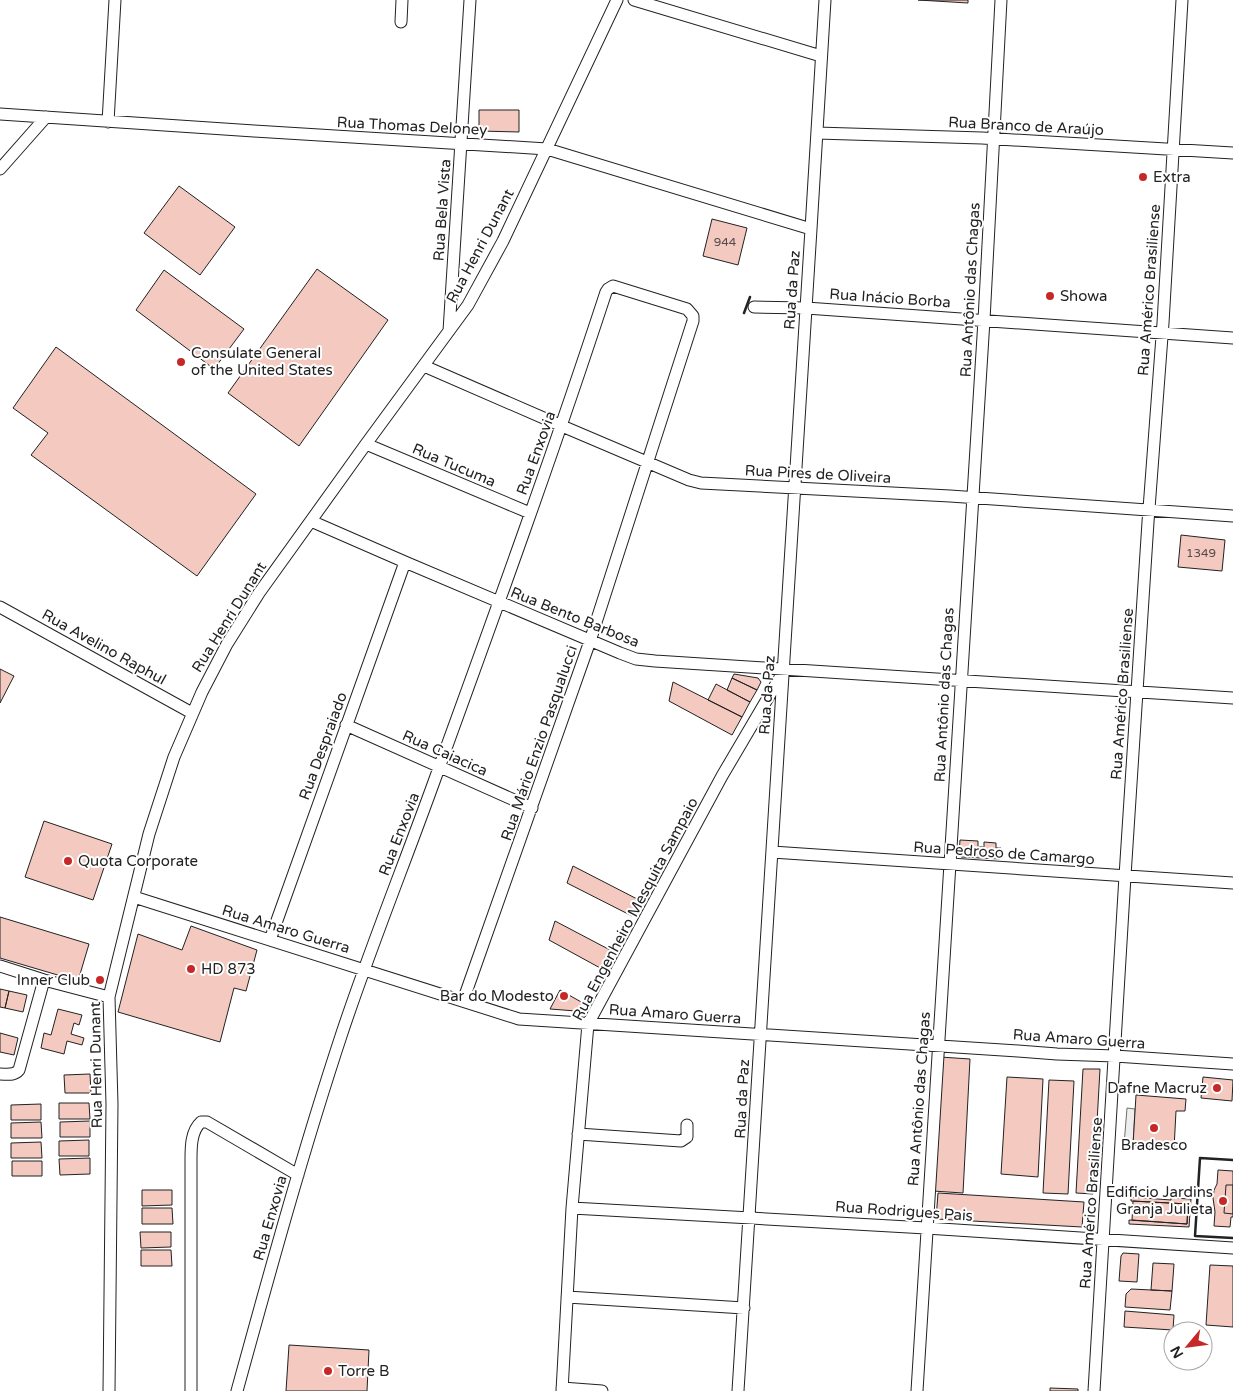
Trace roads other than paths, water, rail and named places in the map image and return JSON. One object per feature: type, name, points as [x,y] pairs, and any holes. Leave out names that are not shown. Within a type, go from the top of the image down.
[{"type":"street","points":[[108,122],[116,0]]},
{"type":"street","points":[[401,22],[402,0]]},
{"type":"street","name":"Rua Bela Vista","points":[[449,332],[470,0]]},
{"type":"street","name":"Rua Henri Dunant","points":[[109,1391],[112,1104],[109,997],[149,834],[174,757],[202,692],[227,644],[259,593],[468,305],[503,240],[617,0]]},
{"type":"street","points":[[634,0],[821,56]]},
{"type":"street","name":"Rua da Paz","points":[[738,1391],[824,0]]},
{"type":"street","name":"Rua Antônio das Chagas","points":[[917,1391],[984,320],[1001,0]]},
{"type":"street","name":"Rua Américo Brasiliense","points":[[1094,1391],[1125,876],[1162,333],[1182,0]]},
{"type":"street","name":"Rua Thomas Deloney","points":[[0,114],[547,149],[811,229]]},
{"type":"street","points":[[0,169],[46,117]]},
{"type":"street","name":"Rua Branco de Araújo","points":[[817,133],[994,139],[1233,153]]},
{"type":"street","name":"Rua Mário Enzio Pasqualucci","points":[[463,1002],[590,641],[693,321],[693,316],[687,309],[613,286],[606,292]]},
{"type":"street","name":"Rua Enxovia","points":[[237,1391],[280,1235],[341,1035],[440,767],[562,426],[606,292]]},
{"type":"street","name":"Rua Inácio Borba","points":[[754,306],[1233,338]]},
{"type":"street","name":"Rua Pires de Oliveira","points":[[424,366],[689,480],[701,483],[795,487],[1233,516]]},
{"type":"street","name":"Rua Tucuma","points":[[366,444],[530,513]]},
{"type":"street","name":"Rua Bento Barbosa","points":[[311,521],[636,659],[1233,698]]},
{"type":"street","name":"Rua Despraiado","points":[[270,940],[405,562]]},
{"type":"street","name":"Rua Avelino Raphul","points":[[0,607],[192,713]]},
{"type":"street","name":"Rua Engenheiro Mesquita Sampaio","points":[[562,1390],[572,1208],[588,1024],[722,776],[784,670]]},
{"type":"street","name":"Rua Caiacica","points":[[346,725],[532,808]]},
{"type":"street","name":"Rua Pedroso de Camargo","points":[[772,852],[1233,883]]},
{"type":"street","name":"Rua Amaro Guerra","points":[[134,897],[519,1019],[1233,1064]]},
{"type":"street","points":[[0,966],[109,997]]},
{"type":"street","points":[[0,1074],[12,1074],[19,1070],[44,980]]},
{"type":"street","points":[[190,1391],[191,1144],[196,1128],[201,1122],[208,1122],[298,1175]]},
{"type":"street","points":[[578,1134],[681,1141],[687,1137],[687,1125]]},
{"type":"street","name":"Rua Rodrigues Pais","points":[[572,1208],[750,1217],[1233,1248]]},
{"type":"street","points":[[567,1297],[744,1308]]},
{"type":"street","points":[[562,1390],[602,1391]]},
{"type":"place","name":"Extra","points":[[1143,177]]},
{"type":"place","name":"Showa","points":[[1050,296]]},
{"type":"place","name":"Consulate General of the United States","points":[[181,362]]},
{"type":"place","name":"Quota Corporate","points":[[68,861]]},
{"type":"place","name":"HD 873","points":[[191,969]]},
{"type":"place","name":"Inner Club","points":[[100,980]]},
{"type":"place","name":"Bar do Modesto","points":[[564,996]]},
{"type":"place","name":"Dafne Macruz","points":[[1217,1088]]},
{"type":"place","name":"Bradesco","points":[[1154,1128]]},
{"type":"place","name":"Edificio Jardins Granja Julieta","points":[[1223,1201]]},
{"type":"place","name":"Torre B","points":[[328,1371]]}]
